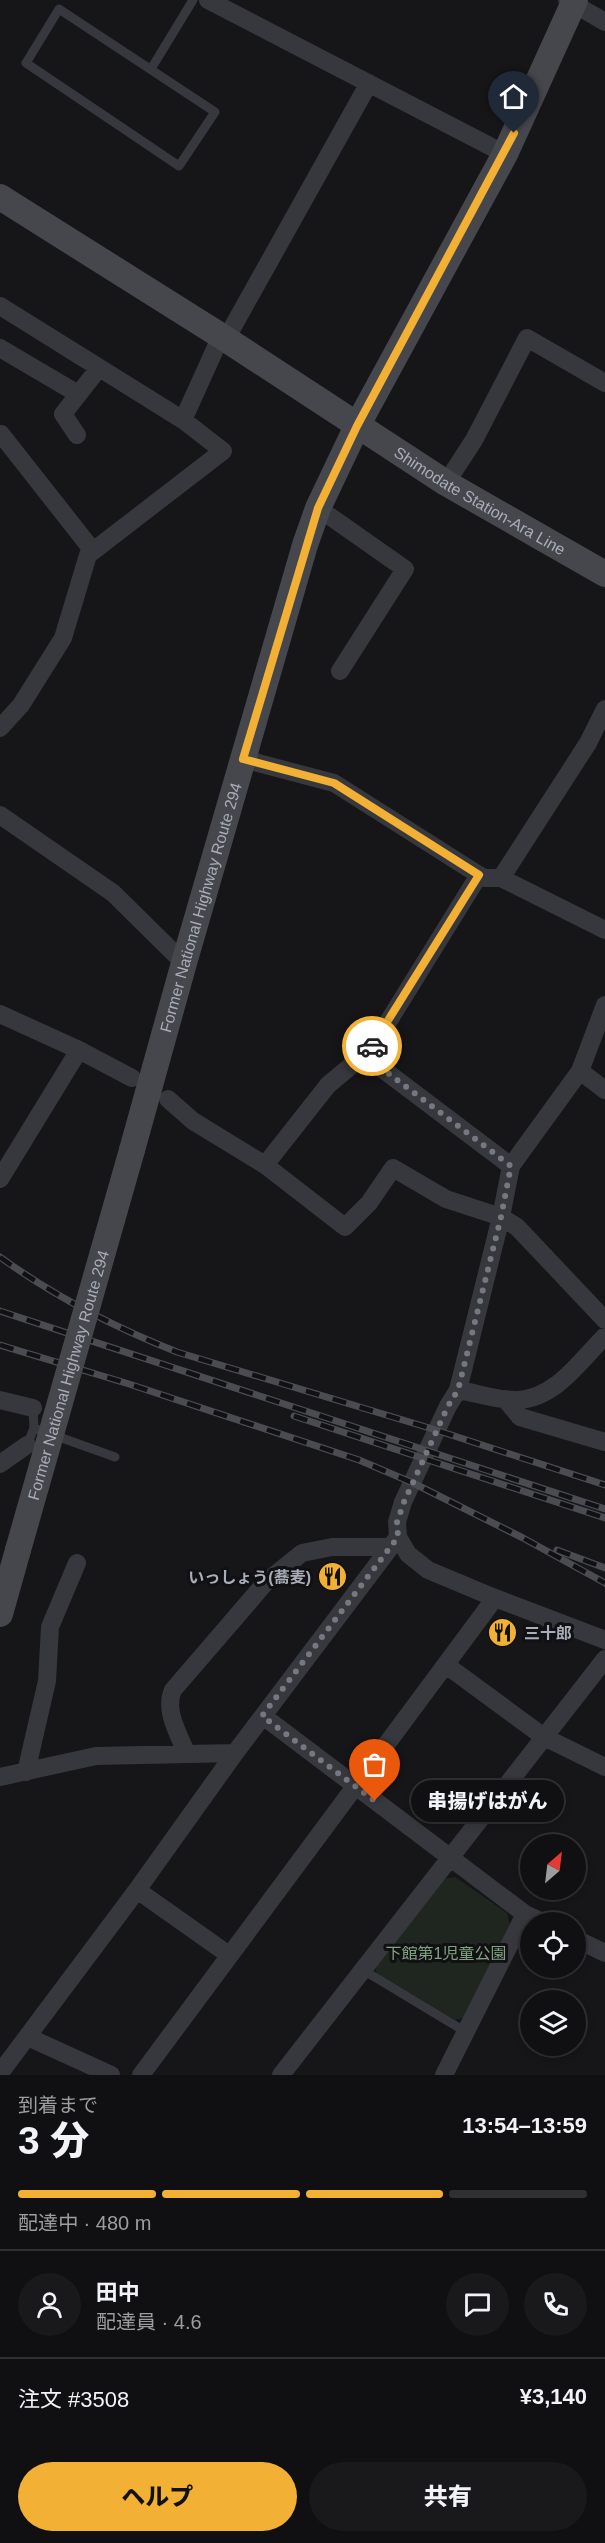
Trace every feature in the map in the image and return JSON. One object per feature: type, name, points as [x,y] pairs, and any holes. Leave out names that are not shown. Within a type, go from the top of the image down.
[{"type":"street","points":[[208,0],[505,154]]},
{"type":"street","points":[[572,1],[605,22]]},
{"type":"street","name":"Former National Highway Route 294","points":[[0,1614],[184,963],[318,508],[357,426],[505,154],[572,1]]},
{"type":"street","points":[[183,420],[223,338],[369,83]]},
{"type":"street","name":"Shimodate Station-Ara Line","points":[[0,197],[446,483],[605,574]]},
{"type":"street","points":[[0,306],[183,420],[223,451],[88,555],[63,638],[21,705],[0,728]]},
{"type":"street","points":[[446,483],[474,440],[526,338],[605,383]]},
{"type":"street","points":[[0,348],[78,394]]},
{"type":"street","points":[[77,435],[63,414],[99,368]]},
{"type":"street","points":[[2,434],[93,551]]},
{"type":"street","points":[[318,508],[405,569],[340,671]]},
{"type":"street","points":[[501,878],[588,743],[605,709]]},
{"type":"street","points":[[243,759],[334,783],[479,875],[485,878],[501,878],[605,930]]},
{"type":"street","points":[[0,815],[113,893],[184,963]]},
{"type":"street","points":[[265,1165],[328,1085],[375,1043],[479,875]]},
{"type":"street","points":[[0,2073],[137,1890],[262,1716],[394,1542],[397,1522],[404,1502],[444,1414],[458,1390],[501,1217],[511,1166],[580,1071],[605,1005]]},
{"type":"street","points":[[3,1021],[80,1050],[132,1078]]},
{"type":"street","points":[[0,1179],[80,1050]]},
{"type":"street","points":[[364,1055],[511,1166]]},
{"type":"street","points":[[580,1071],[605,1090]]},
{"type":"street","points":[[168,1099],[193,1121],[265,1165],[345,1227],[369,1203],[393,1168],[446,1199],[501,1217],[517,1227],[605,1320]]},
{"type":"street","points":[[458,1390],[505,1399],[532,1398],[552,1390],[605,1336]]},
{"type":"street","points":[[505,1399],[520,1417],[605,1442]]},
{"type":"street","points":[[0,1400],[33,1408]]},
{"type":"street","points":[[0,1464],[27,1445]]},
{"type":"street","points":[[186,1752],[173,1721],[168,1700],[173,1690],[266,1582],[302,1553],[332,1547],[394,1542],[428,1570],[605,1640]]},
{"type":"street","points":[[27,1772],[47,1680],[50,1627],[77,1564]]},
{"type":"street","points":[[141,2075],[495,1598]]},
{"type":"street","points":[[280,2075],[605,1659]]},
{"type":"street","points":[[446,1665],[544,1737],[605,1767]]},
{"type":"street","points":[[262,1716],[522,1912]]},
{"type":"street","points":[[0,1777],[96,1756],[186,1752],[235,1753]]},
{"type":"street","points":[[137,1890],[229,1955]]},
{"type":"street","points":[[444,2075],[520,1924]]},
{"type":"street","points":[[586,1944],[605,1953]]},
{"type":"street","points":[[28,2037],[111,2075]]},
{"type":"lane","points":[[151,69],[193,0]]},
{"type":"lane","points":[[59,9],[151,69],[215,112],[179,166],[26,63],[59,9]]},
{"type":"lane","points":[[27,1445],[34,1428],[33,1408]]},
{"type":"lane","points":[[34,1428],[115,1457]]},
{"type":"lane","points":[[363,1970],[466,2032]]},
{"type":"green space","name":"下館第1児童公園","points":[[455,1877],[507,1913],[511,1929],[466,2017],[455,2020],[377,1974],[375,1967],[443,1879]]},
{"type":"railway","points":[[0,1257],[42,1285],[86,1310],[131,1333],[177,1352],[436,1430],[605,1485]]},
{"type":"railway","points":[[0,1311],[605,1509]]},
{"type":"railway","points":[[0,1345],[129,1384],[359,1460],[413,1483],[523,1538],[605,1583]]},
{"type":"railway","points":[[294,1416],[605,1518]]},
{"type":"railway","points":[[557,1550],[605,1568]]},
{"type":"way so far","points":[[372,1046],[364,1055],[511,1166],[501,1217],[458,1390],[448,1406],[404,1502],[397,1522],[398,1537],[262,1716],[375,1801]]},
{"type":"place","name":"いっしょう(蕎麦)","points":[[332,1577]]},
{"type":"place","name":"三十郎","points":[[503,1633]]},
{"type":"place","name":"串揚げはがん","points":[[375,1801]]},
{"type":"route","points":[[372,1046],[479,875],[334,783],[243,759],[305,545],[318,508],[357,426],[505,154],[514,133]]}]
